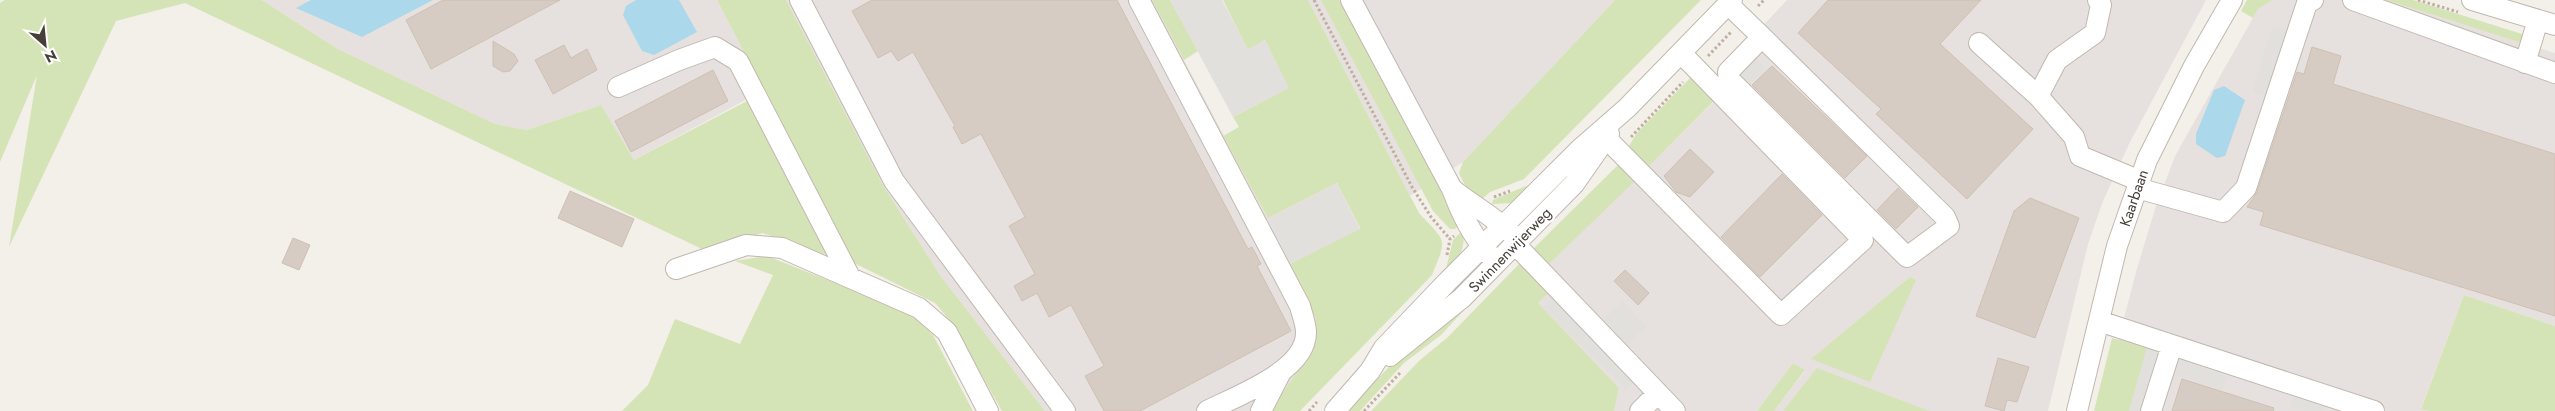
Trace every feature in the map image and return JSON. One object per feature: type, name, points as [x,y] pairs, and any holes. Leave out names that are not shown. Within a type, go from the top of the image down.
[{"type":"street","points":[[800,0],[894,181],[1065,411]]},
{"type":"street","points":[[1139,0],[1300,306],[1307,333],[1299,354],[1280,374],[1261,411]]},
{"type":"street","points":[[1351,0],[1452,190],[1458,207],[1482,248],[1498,262]]},
{"type":"street","points":[[2038,96],[2057,60],[2095,33],[2101,5],[2098,0]]},
{"type":"street","name":"Kaarbaan","points":[[2077,411],[2117,246],[2147,160],[2194,66],[2232,0]]},
{"type":"street","points":[[1979,43],[2038,96],[2074,137],[2080,156],[2138,185],[2223,212],[2246,188],[2307,3],[2313,0]]},
{"type":"street","points":[[2353,0],[2555,73]]},
{"type":"street","points":[[2472,0],[2507,5],[2546,23],[2526,63]]},
{"type":"street","points":[[1730,2],[1762,37],[1944,217],[1949,226],[1908,257],[1729,79],[1728,72],[1762,37]]},
{"type":"street","name":"Swinnenwijerweg","points":[[1335,411],[1370,371],[1384,348],[1504,225],[1603,135],[1730,2]]},
{"type":"street","points":[[618,87],[714,47],[738,61],[850,277]]},
{"type":"street","points":[[1603,135],[1781,315],[1863,240],[1681,53]]},
{"type":"street","name":"Swinnenwijerweg","points":[[1370,371],[1438,320],[1498,262],[1574,184],[1603,135]]},
{"type":"street","points":[[1452,190],[1504,225],[1517,242],[1675,411]]},
{"type":"street","points":[[676,269],[746,245],[782,248],[919,308],[947,332],[988,411]]},
{"type":"street","points":[[2099,321],[2374,411]]},
{"type":"street","points":[[2151,411],[2172,345]]},
{"type":"street","points":[[1207,411],[1280,374]]},
{"type":"street","points":[[1640,411],[1658,393]]},
{"type":"path","points":[[1314,0],[1412,187],[1431,217],[1450,239]]},
{"type":"shaded area","points":[[262,0],[717,0],[764,90],[634,160],[601,105],[527,130],[495,124],[336,48]]},
{"type":"shaded area","points":[[786,0],[1152,0],[1268,218],[1316,319],[1312,350],[1270,411],[1045,411],[940,275],[884,187]]},
{"type":"shaded area","points":[[1170,0],[1222,0],[1248,49],[1265,40],[1289,88],[1233,117]]},
{"type":"shaded area","points":[[1308,0],[1615,0],[1463,162],[1410,196]]},
{"type":"shaded area","points":[[1787,0],[2206,0],[2129,144],[2103,201],[2088,244],[2048,411],[1774,411],[1805,371],[1793,363],[1757,411],[1614,411],[1619,388],[1537,303],[1547,266],[1727,89],[1716,76]]},
{"type":"shaded area","points":[[2273,0],[2386,0],[2555,53],[2555,326],[2464,295],[2421,408],[2430,411],[2100,411],[2136,272],[2155,209],[2175,156],[2258,9]]},
{"type":"shaded area","points":[[2272,26],[2288,30],[2266,97],[2252,92]]},
{"type":"shaded area","points":[[1756,57],[1766,68],[1747,88],[1736,77]]},
{"type":"shaded area","points":[[1337,183],[1360,229],[1290,264],[1268,218]]},
{"type":"shaded area","points":[[1567,282],[1603,320],[1623,301],[1646,326],[1627,345],[1649,368],[1626,390],[1543,307]]},
{"type":"shaded area","points":[[2147,348],[2228,376],[2223,390],[2175,375],[2163,411],[2129,411]]},
{"type":"shaded area","points":[[2294,396],[2325,406],[2324,411],[2289,410]]},
{"type":"green space","points":[[5,0],[262,0],[336,48],[495,124],[527,130],[601,105],[634,160],[749,100],[830,256],[763,233],[702,249],[185,3],[116,21],[9,247],[37,75],[0,162],[0,3]]},
{"type":"green space","points":[[717,0],[786,0],[884,187],[940,275],[1045,411],[1002,411],[952,323],[935,303],[854,263]]},
{"type":"green space","points":[[1152,0],[1170,0],[1198,51],[1184,60]]},
{"type":"green space","points":[[1223,0],[1308,0],[1419,213],[1435,230],[1442,241],[1441,253],[1432,275],[1300,411],[1270,411],[1312,350],[1316,319],[1290,264],[1360,228],[1337,183],[1268,218],[1223,136],[1239,127],[1233,117],[1288,88],[1265,40],[1248,50]]},
{"type":"green space","points":[[1321,0],[1340,0],[1445,199],[1461,220],[1455,229],[1450,229],[1433,211]]},
{"type":"green space","points":[[1615,0],[1701,0],[1524,179],[1490,192],[1480,201],[1468,191],[1459,173],[1463,162]]},
{"type":"green space","points":[[2247,0],[2273,0],[2258,9],[2253,18],[2241,11]]},
{"type":"green space","points":[[2386,0],[2413,0],[2522,34],[2522,43]]},
{"type":"green space","points":[[1692,76],[1715,100],[1648,167],[1629,146],[1637,133]]},
{"type":"green space","points":[[1619,164],[1637,179],[1547,266],[1532,250]]},
{"type":"green space","points":[[1531,184],[1513,203],[1492,204],[1493,200]]},
{"type":"green space","points":[[1461,232],[1464,233],[1462,250],[1455,264],[1448,272],[1446,269],[1453,240]]},
{"type":"green space","points":[[767,256],[908,312],[933,335],[973,411],[622,411],[648,385],[675,319],[740,344],[773,275],[735,261]]},
{"type":"green space","points":[[1521,262],[1551,290],[1538,303],[1619,388],[1614,411],[1371,411],[1420,360],[1448,337]]},
{"type":"green space","points":[[1910,277],[1916,280],[1870,382],[1811,359]]},
{"type":"green space","points":[[2464,295],[2555,326],[2555,411],[2430,411],[2421,409]]},
{"type":"green space","points":[[1463,305],[1466,308],[1441,335],[1404,363],[1360,411],[1347,411],[1388,368]]},
{"type":"green space","points":[[2112,338],[2147,348],[2129,411],[2094,411]]},
{"type":"green space","points":[[1793,363],[1805,370],[1774,411],[1757,411]]},
{"type":"green space","points":[[1817,368],[1929,411],[1783,411]]},
{"type":"water","points":[[311,0],[433,0],[362,37],[296,8]]},
{"type":"water","points":[[636,0],[679,0],[697,32],[654,55],[642,51],[623,15],[626,6]]},
{"type":"water","points":[[2224,86],[2245,100],[2225,156],[2217,158],[2196,144],[2196,134],[2214,90]]},
{"type":"building","points":[[443,0],[560,0],[431,69],[406,20]]},
{"type":"building","points":[[872,0],[1117,0],[1248,249],[1252,247],[1261,264],[1257,266],[1291,331],[1140,411],[1104,411],[1085,376],[1104,366],[1071,305],[1049,317],[1037,293],[1022,301],[1014,286],[1035,274],[1009,226],[1025,217],[981,134],[962,144],[953,127],[955,126],[913,52],[898,61],[891,51],[878,58],[852,11]]},
{"type":"building","points":[[1828,0],[1981,0],[1940,44],[2033,129],[1967,199],[1876,114],[1881,109],[1798,33]]},
{"type":"building","points":[[493,41],[514,54],[518,61],[510,71],[503,72],[493,66]]},
{"type":"building","points":[[564,45],[571,58],[587,49],[597,70],[553,94],[535,60]]},
{"type":"building","points":[[2312,47],[2341,56],[2333,84],[2555,154],[2555,316],[2260,225],[2264,212],[2247,207],[2257,192],[2297,72],[2304,74]]},
{"type":"building","points":[[1772,66],[1867,156],[1845,178],[1752,85]]},
{"type":"building","points":[[713,70],[728,101],[631,152],[615,121]]},
{"type":"building","points":[[1690,149],[1714,172],[1690,197],[1676,192],[1664,176]]},
{"type":"building","points":[[1782,174],[1822,215],[1760,277],[1721,237]]},
{"type":"building","points":[[1898,188],[1918,207],[1896,229],[1877,210]]},
{"type":"building","points":[[570,191],[634,219],[622,247],[558,218]]},
{"type":"building","points":[[2030,198],[2079,218],[2035,338],[1976,316],[2014,211]]},
{"type":"building","points":[[293,238],[310,245],[299,270],[282,263]]},
{"type":"building","points":[[1625,270],[1649,293],[1638,305],[1614,281]]},
{"type":"building","points":[[1998,358],[2029,367],[2017,402],[2007,400],[2004,411],[1985,406]]},
{"type":"building","points":[[2182,379],[2274,408],[2273,411],[2172,411]]}]
